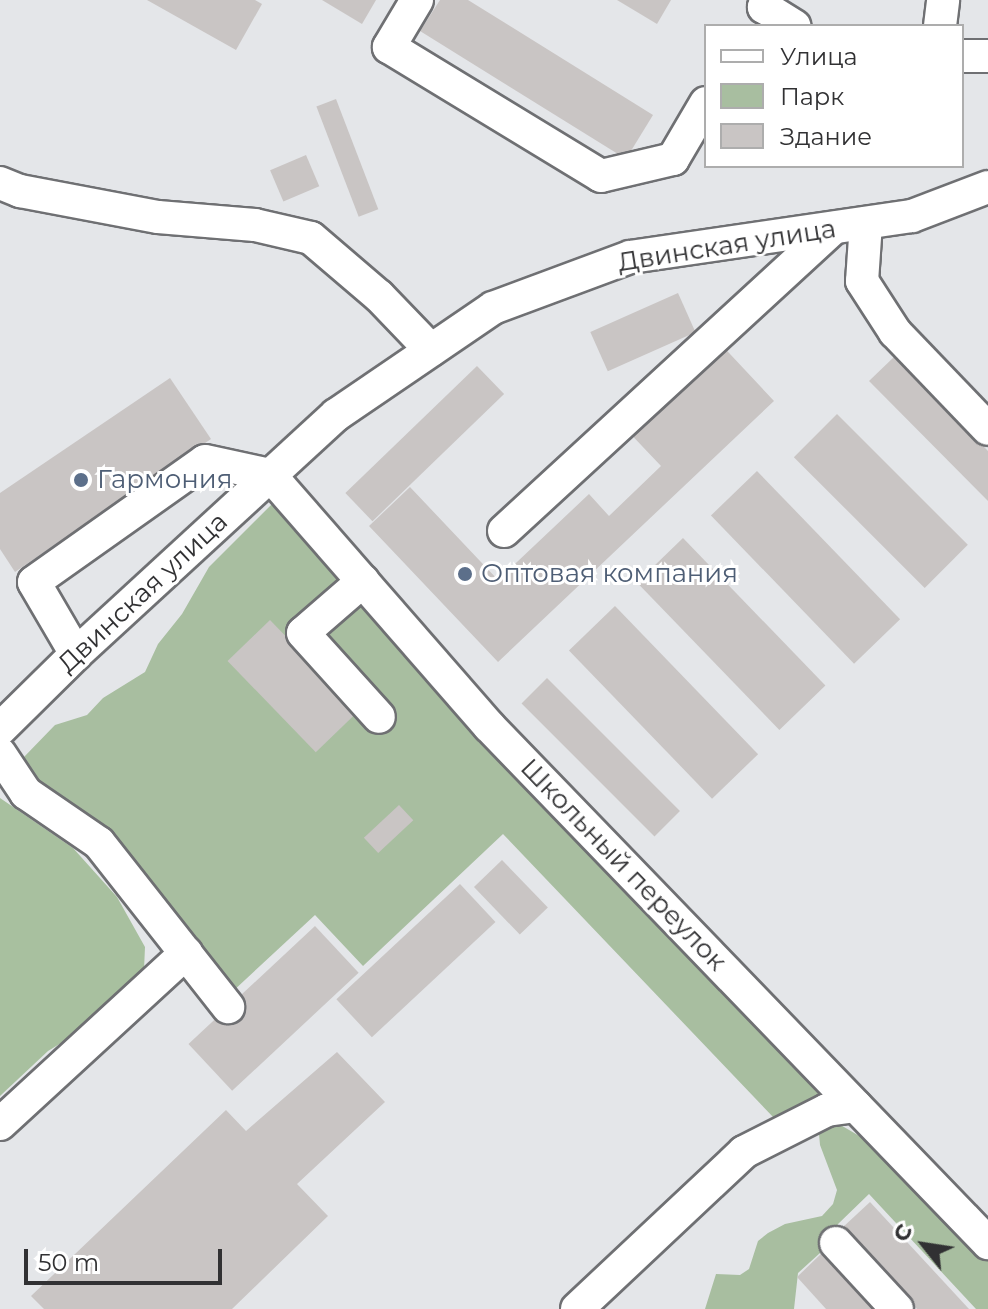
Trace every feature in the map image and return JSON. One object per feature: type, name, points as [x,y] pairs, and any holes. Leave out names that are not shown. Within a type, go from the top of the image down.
[{"type":"street","points":[[417,0],[389,47],[601,176],[673,159],[704,106]]},
{"type":"street","points":[[940,24],[943,0]]},
{"type":"street","points":[[761,11],[790,24]]},
{"type":"street","points":[[964,56],[988,56]]},
{"type":"street","points":[[0,183],[20,191],[158,217],[255,225],[311,238],[379,296],[431,350]]},
{"type":"street","name":"Двинская улица","points":[[0,729],[76,654],[336,415],[493,308],[630,257],[912,216],[988,187]]},
{"type":"street","points":[[866,223],[862,281],[895,332],[988,429]]},
{"type":"street","points":[[504,531],[834,228]]},
{"type":"street","points":[[76,654],[34,582],[205,461],[270,475]]},
{"type":"street","name":"Школьный переулок","points":[[270,475],[489,726],[988,1243]]},
{"type":"street","points":[[363,581],[303,633],[379,717]]},
{"type":"street","points":[[0,754],[26,793],[99,843],[228,1007]]},
{"type":"street","points":[[0,1124],[186,953]]},
{"type":"street","points":[[577,1309],[744,1152],[782,1136],[827,1110],[856,1106]]},
{"type":"street","points":[[836,1243],[897,1309]]},
{"type":"green space","points":[[278,498],[823,1086],[818,1102],[798,1116],[774,1118],[503,834],[363,966],[315,915],[232,992],[113,832],[38,783],[23,758],[55,725],[87,715],[103,698],[145,672],[158,644],[182,614],[209,567]]},
{"type":"green space","points":[[0,798],[73,848],[117,897],[145,947],[143,993],[48,1051],[0,1096]]},
{"type":"green space","points":[[832,1120],[873,1144],[988,1256],[988,1309],[976,1309],[869,1194],[838,1224],[831,1243],[798,1273],[794,1309],[705,1309],[716,1274],[740,1275],[749,1269],[758,1241],[768,1233],[785,1224],[822,1216],[833,1204],[837,1190],[820,1145],[818,1123]]},
{"type":"building","points":[[147,0],[255,0],[262,4],[236,50]]},
{"type":"building","points":[[322,0],[376,0],[362,24]]},
{"type":"building","points":[[440,0],[468,0],[653,115],[626,159],[420,31]]},
{"type":"building","points":[[617,0],[671,0],[657,24]]},
{"type":"building","points":[[336,99],[378,209],[359,217],[316,107]]},
{"type":"building","points":[[306,155],[319,186],[283,202],[270,170]]},
{"type":"building","points":[[678,293],[695,332],[608,371],[590,332]]},
{"type":"building","points":[[715,338],[774,401],[498,662],[369,526],[410,487],[498,580],[589,494],[609,516],[661,466],[623,426]]},
{"type":"building","points":[[895,356],[988,451],[988,501],[869,381]]},
{"type":"building","points":[[477,366],[504,394],[372,521],[345,493]]},
{"type":"building","points":[[170,378],[211,439],[15,572],[0,549],[0,493]]},
{"type":"building","points":[[837,414],[968,545],[925,588],[794,457]]},
{"type":"building","points":[[757,471],[900,619],[854,664],[711,515]]},
{"type":"building","points":[[683,538],[825,685],[779,730],[637,582]]},
{"type":"building","points":[[615,606],[758,754],[712,799],[569,650]]},
{"type":"building","points":[[270,620],[358,711],[316,752],[228,661]]},
{"type":"building","points":[[547,678],[680,811],[654,836],[522,703]]},
{"type":"building","points":[[399,805],[413,820],[378,853],[364,838]]},
{"type":"building","points":[[502,860],[548,907],[520,935],[474,887]]},
{"type":"building","points":[[460,884],[495,922],[372,1037],[336,999]]},
{"type":"building","points":[[315,926],[359,973],[232,1091],[188,1044]]},
{"type":"building","points":[[337,1052],[385,1102],[297,1184],[328,1216],[232,1309],[44,1309],[31,1296],[226,1110],[246,1131]]},
{"type":"building","points":[[870,1202],[969,1309],[917,1309],[842,1228]]},
{"type":"building","points":[[824,1251],[878,1309],[826,1309],[797,1277]]},
{"type":"place","name":"Гармония","points":[[81,480]]},
{"type":"place","name":"Оптовая компания","points":[[465,574]]}]
